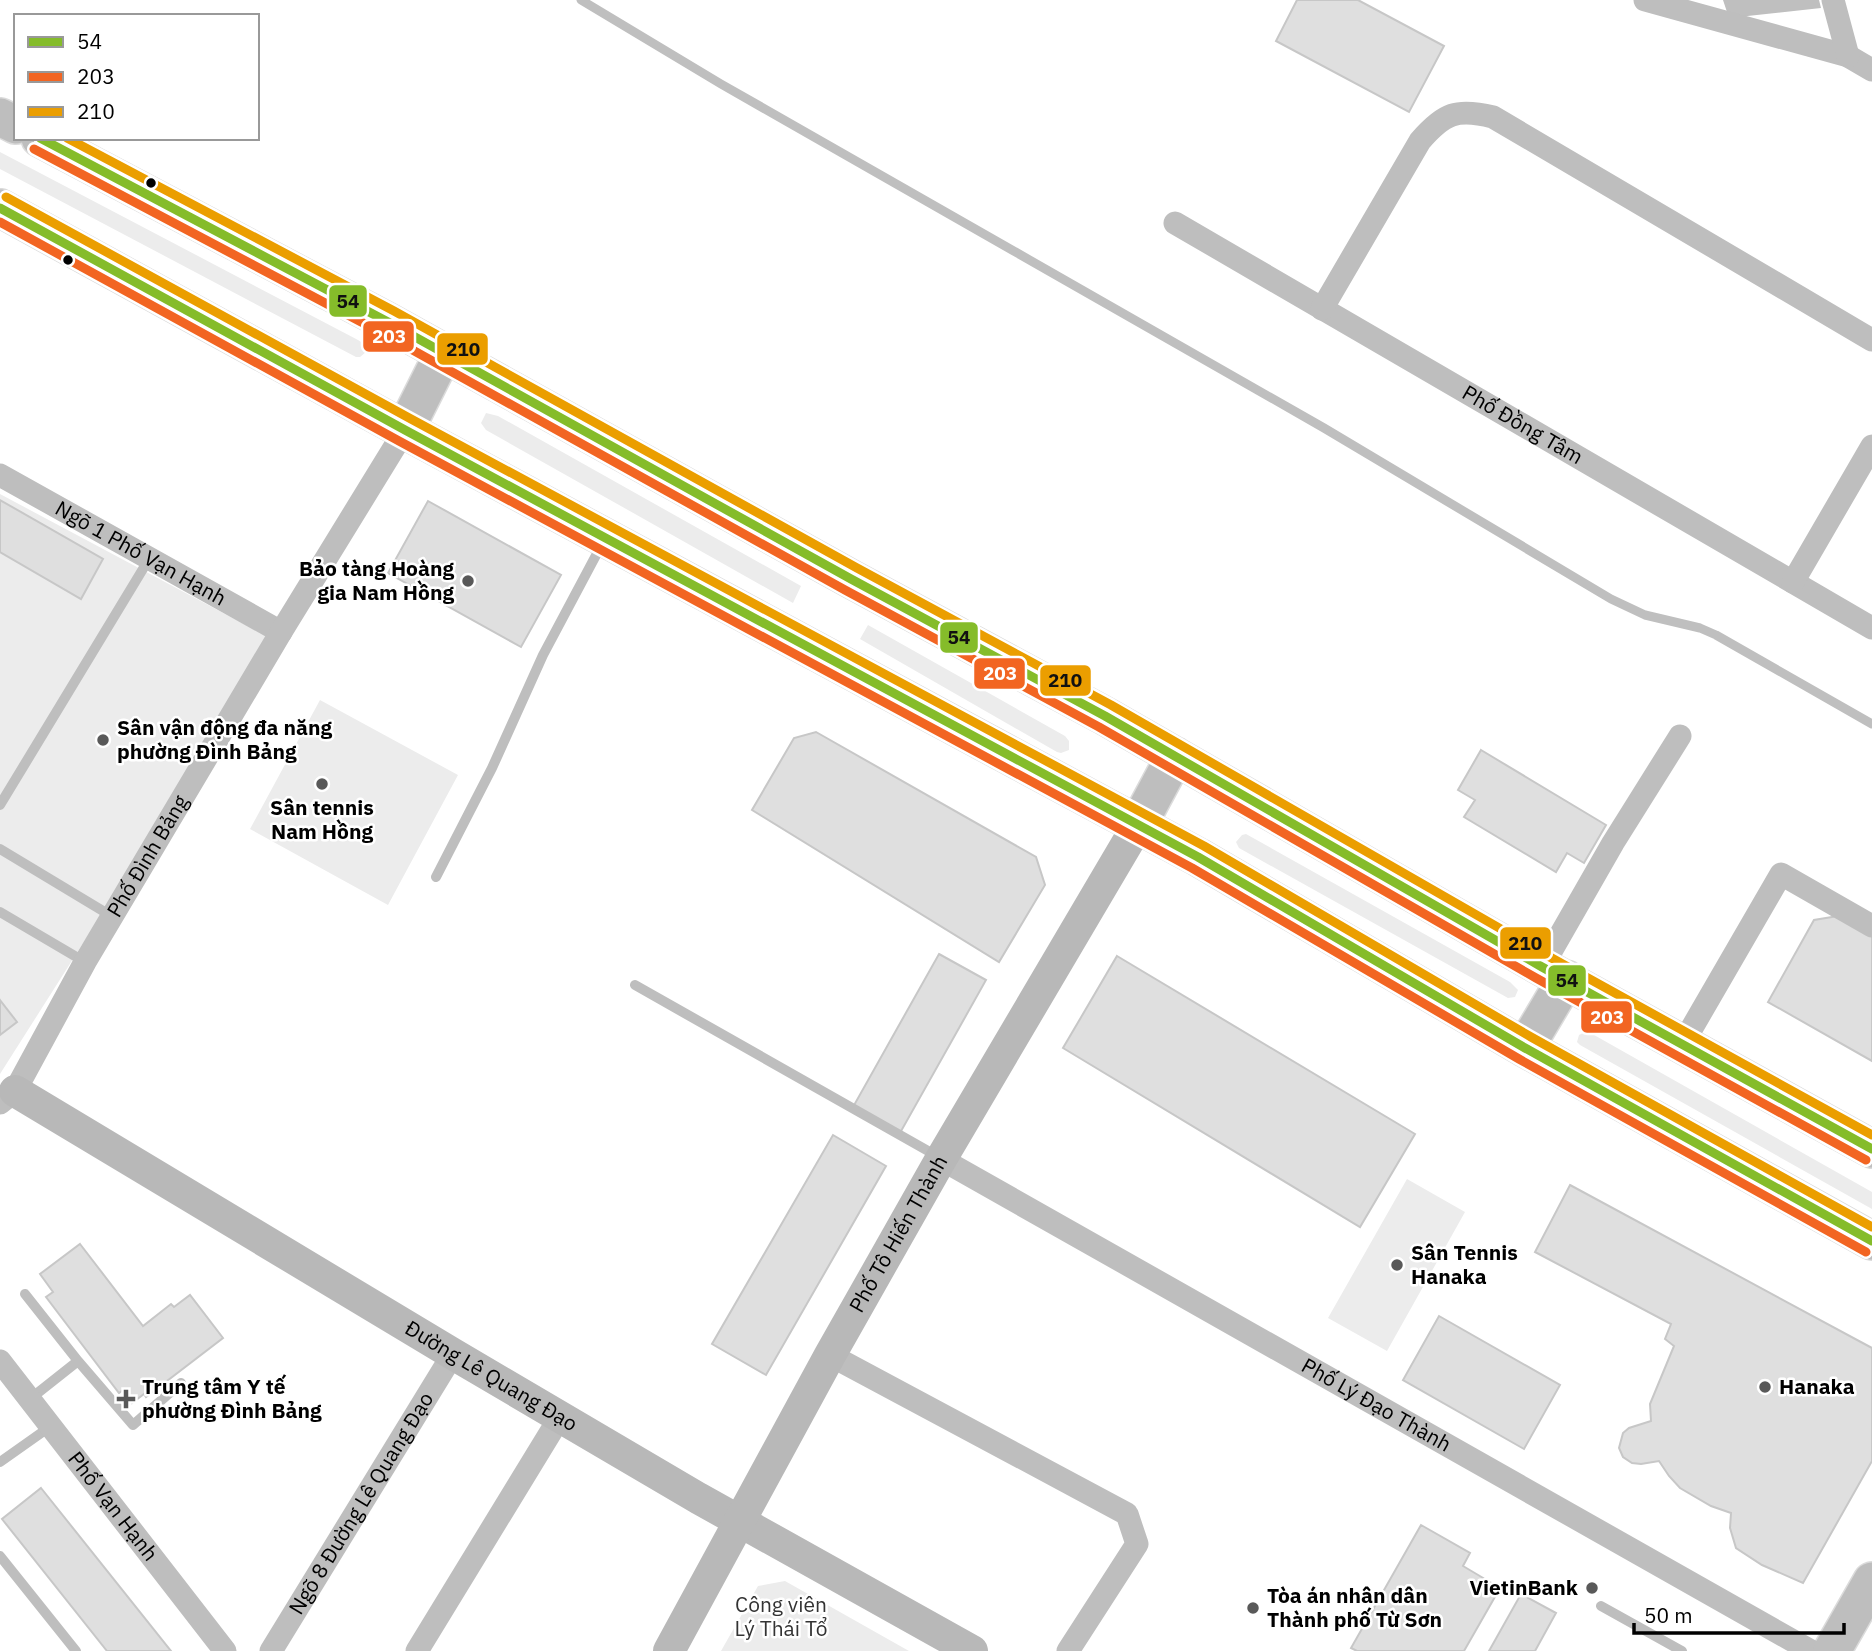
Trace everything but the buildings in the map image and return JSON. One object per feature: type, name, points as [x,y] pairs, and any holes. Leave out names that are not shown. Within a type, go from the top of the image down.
[{"type":"main road","points":[[44,140],[388,322],[851,579],[1105,716],[1554,973],[1872,1149]]},
{"type":"main road","points":[[0,208],[405,430],[1138,825],[1525,1048],[1872,1241]]},
{"type":"main road","points":[[405,430],[443,354]]},
{"type":"main road","points":[[1138,825],[1175,756]]},
{"type":"main road","name":"Phố Tô Hiến Thành","points":[[669,1651],[830,1355],[941,1159],[1138,825]]},
{"type":"main road","points":[[1525,1048],[1554,973]]},
{"type":"main road","name":"Đường Lê Quang Đạo","points":[[7,1097],[740,1522],[972,1651]]},
{"type":"main road","points":[[1832,1651],[1872,1581]]},
{"type":"street","points":[[1645,0],[1848,56],[1872,70]]},
{"type":"street","points":[[1833,0],[1848,56]]},
{"type":"street","points":[[1322,309],[1420,141],[1432,126],[1447,117],[1458,112],[1471,112],[1493,117],[1872,340]]},
{"type":"street","name":"Phố Đồng Tâm","points":[[1174,223],[1872,628]]},
{"type":"street","name":"Phố Đình Bảng","points":[[7,1097],[281,632],[405,430]]},
{"type":"street","points":[[1794,582],[1872,446]]},
{"type":"street","name":"Ngõ 1 Phố Vạn Hạnh","points":[[0,475],[281,632]]},
{"type":"street","points":[[1554,973],[1613,843],[1680,736]]},
{"type":"street","points":[[1682,1045],[1781,874],[1872,926]]},
{"type":"street","name":"Phố Lý Đạo Thành","points":[[941,1159],[1811,1651]]},
{"type":"street","name":"Ngõ 8 Đường Lê Quang Đạo","points":[[271,1651],[453,1354]]},
{"type":"street","points":[[830,1355],[1127,1514],[1137,1544],[1068,1651]]},
{"type":"street","name":"Phố Vạn Hạnh","points":[[0,1361],[225,1651]]},
{"type":"street","points":[[417,1651],[561,1417]]},
{"type":"lane","points":[[436,877],[492,768],[543,655],[605,538]]},
{"type":"lane","points":[[0,805],[149,559]]},
{"type":"lane","points":[[0,849],[113,917]]},
{"type":"lane","points":[[0,912],[85,962]]},
{"type":"lane","points":[[635,985],[941,1159]]},
{"type":"lane","points":[[25,1294],[133,1425],[181,1383]]},
{"type":"lane","points":[[30,1399],[78,1361]]},
{"type":"lane","points":[[0,1462],[51,1426]]},
{"type":"lane","points":[[0,1556],[76,1651]]},
{"type":"lane","points":[[1601,1606],[1682,1651]]},
{"type":"green space","points":[[0,152],[358,340],[364,344],[366,352],[356,357],[0,169]]},
{"type":"green space","points":[[486,413],[498,416],[801,586],[793,603],[486,430],[481,423]]},
{"type":"green space","name":"Sân vận động đa năng phường Đình Bảng","points":[[0,494],[268,637],[146,844],[0,1074]]},
{"type":"green space","points":[[868,625],[1065,736],[1069,741],[1069,750],[1057,752],[860,639]]},
{"type":"green space","points":[[320,700],[458,775],[388,905],[250,829]]},
{"type":"green space","points":[[1246,834],[1510,982],[1518,990],[1515,997],[1508,998],[1239,848],[1236,842]]},
{"type":"green space","points":[[1587,1031],[1872,1192],[1872,1209],[1580,1045],[1577,1042],[1579,1035]]},
{"type":"green space","name":"Sân Tennis Hanaka","points":[[1407,1179],[1465,1212],[1387,1351],[1328,1318]]},
{"type":"green space","name":"Công viên Lý Thái Tổ","points":[[785,1581],[909,1651],[721,1651],[758,1586]]},
{"type":"shaded area","points":[[1723,0],[1819,0],[1821,8],[1729,18]]},
{"type":"waterway","points":[[581,0],[721,84],[1324,428],[1611,599],[1645,615],[1700,628],[1716,635],[1872,724]]},
{"type":"transit line","name":"54","points":[[44,140],[388,322],[851,579],[1105,716],[1542,967],[1872,1149]]},
{"type":"transit line","name":"210","points":[[71,140],[394,311],[857,568],[1111,705],[1548,956],[1872,1135]]},
{"type":"transit line","name":"203","points":[[34,149],[382,333],[845,590],[1099,727],[1536,978],[1866,1160]]},
{"type":"transit line","name":"210","points":[[6,197],[411,419],[1204,846],[1531,1037],[1872,1227]]},
{"type":"transit line","name":"54","points":[[0,208],[405,430],[1198,857],[1525,1048],[1872,1241]]},
{"type":"transit line","name":"203","points":[[0,222],[399,441],[1192,868],[1519,1059],[1866,1252]]},
{"type":"place","name":"Bảo tàng Hoàng gia Nam Hồng","points":[[468,581]]},
{"type":"place","name":"Sân vận động đa năng phường Đình Bảng","points":[[103,740]]},
{"type":"place","name":"Sân tennis Nam Hồng","points":[[322,784]]},
{"type":"place","name":"Sân Tennis Hanaka","points":[[1397,1265]]},
{"type":"place","name":"Hanaka","points":[[1765,1387]]},
{"type":"place","name":"Trung tâm Y tế phường Đình Bảng","points":[[126,1399]]},
{"type":"place","name":"VietinBank","points":[[1592,1588]]},
{"type":"place","name":"Tòa án nhân dân Thành phố Từ Sơn","points":[[1253,1608]]}]
